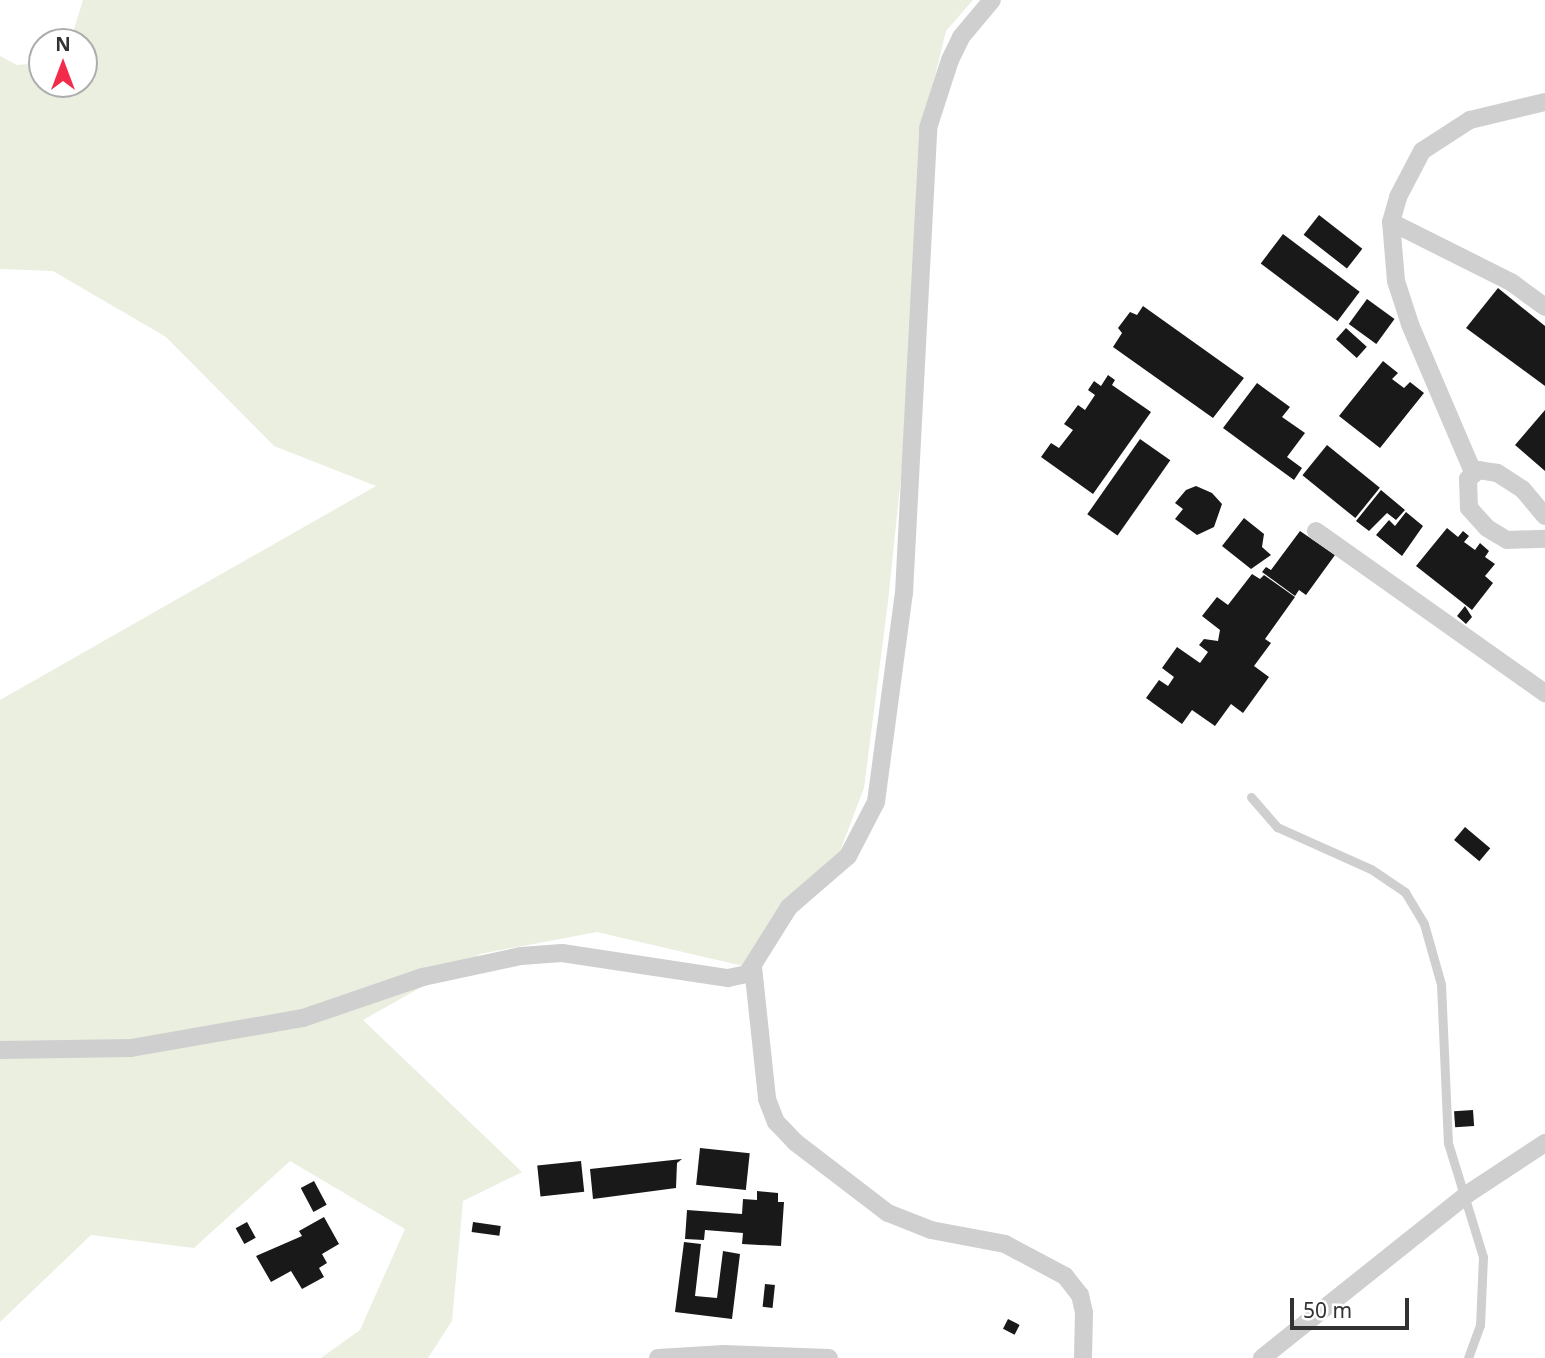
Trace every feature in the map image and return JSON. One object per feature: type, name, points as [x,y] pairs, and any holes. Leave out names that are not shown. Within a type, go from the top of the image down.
[{"type":"street","points":[[0,1050],[131,1048],[303,1018],[423,977],[521,956],[562,953],[728,978],[747,974],[789,907],[848,856],[876,802],[904,593],[928,128],[935,95],[958,44],[992,0]]},
{"type":"street","points":[[1545,102],[1469,120],[1422,151],[1398,197],[1391,222],[1396,281],[1410,324],[1473,472],[1466,491],[1475,517],[1507,540],[1545,540]]},
{"type":"street","points":[[1391,222],[1511,282],[1545,307]]},
{"type":"street","points":[[1473,472],[1486,470],[1506,477],[1545,516]]},
{"type":"street","points":[[1316,531],[1545,693]]},
{"type":"street","points":[[753,967],[767,1099],[776,1122],[814,1157],[888,1213],[931,1230],[1005,1244],[1065,1276],[1080,1295],[1084,1313],[1083,1358]]},
{"type":"street","points":[[1262,1358],[1466,1195],[1545,1143]]},
{"type":"street","points":[[658,1358],[829,1358]]},
{"type":"lane","points":[[1251,797],[1277,827],[1371,869],[1405,892],[1424,924],[1441,984],[1448,1143],[1466,1195],[1483,1270],[1480,1325],[1468,1358]]},
{"type":"shaded area","points":[[83,0],[973,0],[946,31],[926,114],[909,400],[888,602],[864,788],[837,859],[743,966],[597,932],[480,954],[363,1020],[522,1172],[463,1201],[452,1321],[428,1358],[321,1358],[360,1330],[405,1229],[290,1161],[194,1248],[91,1235],[0,1322],[0,700],[376,486],[274,446],[166,337],[53,271],[0,269],[0,56],[17,65],[28,64],[28,98],[98,98],[98,28],[74,28]]},
{"type":"building","points":[[1319,215],[1362,249],[1347,269],[1304,235]]},
{"type":"building","points":[[1283,234],[1360,292],[1337,321],[1261,264]]},
{"type":"building","points":[[1498,288],[1545,326],[1545,386],[1466,328]]},
{"type":"building","points":[[1367,299],[1395,319],[1376,344],[1349,324]]},
{"type":"building","points":[[1143,306],[1244,378],[1213,418],[1113,347],[1122,333],[1118,328],[1130,312],[1137,315]]},
{"type":"building","points":[[1346,328],[1367,347],[1357,358],[1336,339]]},
{"type":"building","points":[[1383,361],[1398,373],[1392,379],[1404,388],[1410,382],[1424,393],[1380,448],[1339,416]]},
{"type":"building","points":[[1108,375],[1115,380],[1112,385],[1151,412],[1093,494],[1041,457],[1051,443],[1059,448],[1073,430],[1064,424],[1078,405],[1085,410],[1095,395],[1088,390],[1094,381],[1101,386]]},
{"type":"building","points":[[1257,383],[1290,407],[1282,417],[1305,433],[1287,457],[1302,468],[1294,480],[1223,428]]},
{"type":"building","points":[[1545,410],[1545,471],[1515,445]]},
{"type":"building","points":[[1140,439],[1170,460],[1118,536],[1087,514]]},
{"type":"building","points":[[1327,445],[1380,488],[1355,518],[1302,475]]},
{"type":"building","points":[[1196,486],[1212,493],[1222,504],[1214,527],[1197,535],[1175,519],[1183,509],[1175,503],[1186,490]]},
{"type":"building","points":[[1381,490],[1405,510],[1396,520],[1387,513],[1369,531],[1356,521]]},
{"type":"building","points":[[1406,512],[1423,526],[1402,556],[1376,535],[1389,520],[1395,526]]},
{"type":"building","points":[[1244,518],[1264,534],[1262,547],[1271,555],[1251,569],[1222,546]]},
{"type":"building","points":[[1447,528],[1458,537],[1463,531],[1469,536],[1464,542],[1475,550],[1480,543],[1489,551],[1485,557],[1495,564],[1485,576],[1493,583],[1472,610],[1416,566]]},
{"type":"building","points":[[1300,531],[1335,555],[1306,595],[1299,590],[1295,596],[1262,572],[1266,567],[1271,570]]},
{"type":"building","points":[[1252,574],[1260,579],[1264,575],[1295,597],[1265,639],[1271,643],[1254,666],[1269,677],[1243,713],[1231,704],[1215,726],[1192,710],[1182,724],[1146,698],[1159,680],[1168,686],[1174,677],[1162,668],[1177,647],[1200,663],[1208,652],[1199,645],[1204,639],[1218,641],[1220,630],[1202,616],[1217,597],[1228,605]]},
{"type":"building","points":[[1465,606],[1472,617],[1466,624],[1457,616]]},
{"type":"building","points":[[1465,827],[1490,848],[1479,861],[1454,840]]},
{"type":"building","points":[[1473,1110],[1474,1126],[1455,1127],[1454,1111]]},
{"type":"building","points":[[700,1148],[750,1153],[746,1190],[696,1185]]},
{"type":"building","points":[[682,1159],[677,1163],[676,1188],[593,1199],[590,1169]]},
{"type":"building","points":[[581,1161],[584,1192],[540,1196],[537,1166]]},
{"type":"building","points":[[314,1181],[327,1205],[313,1212],[301,1188]]},
{"type":"building","points":[[757,1191],[778,1193],[778,1202],[784,1202],[781,1246],[742,1244],[743,1233],[705,1230],[704,1240],[685,1239],[687,1210],[742,1214],[743,1199],[757,1200]]},
{"type":"building","points":[[324,1217],[339,1244],[322,1254],[327,1263],[319,1268],[324,1277],[302,1289],[291,1271],[271,1282],[256,1256],[302,1236],[299,1231]]},
{"type":"building","points":[[247,1222],[256,1238],[244,1244],[236,1228]]},
{"type":"building","points":[[473,1222],[501,1226],[499,1236],[472,1232]]},
{"type":"building","points":[[684,1242],[701,1244],[695,1296],[717,1298],[723,1251],[740,1254],[732,1319],[675,1312]]},
{"type":"building","points":[[765,1284],[775,1285],[773,1308],[763,1307]]},
{"type":"building","points":[[1008,1319],[1020,1325],[1015,1335],[1003,1329]]}]
